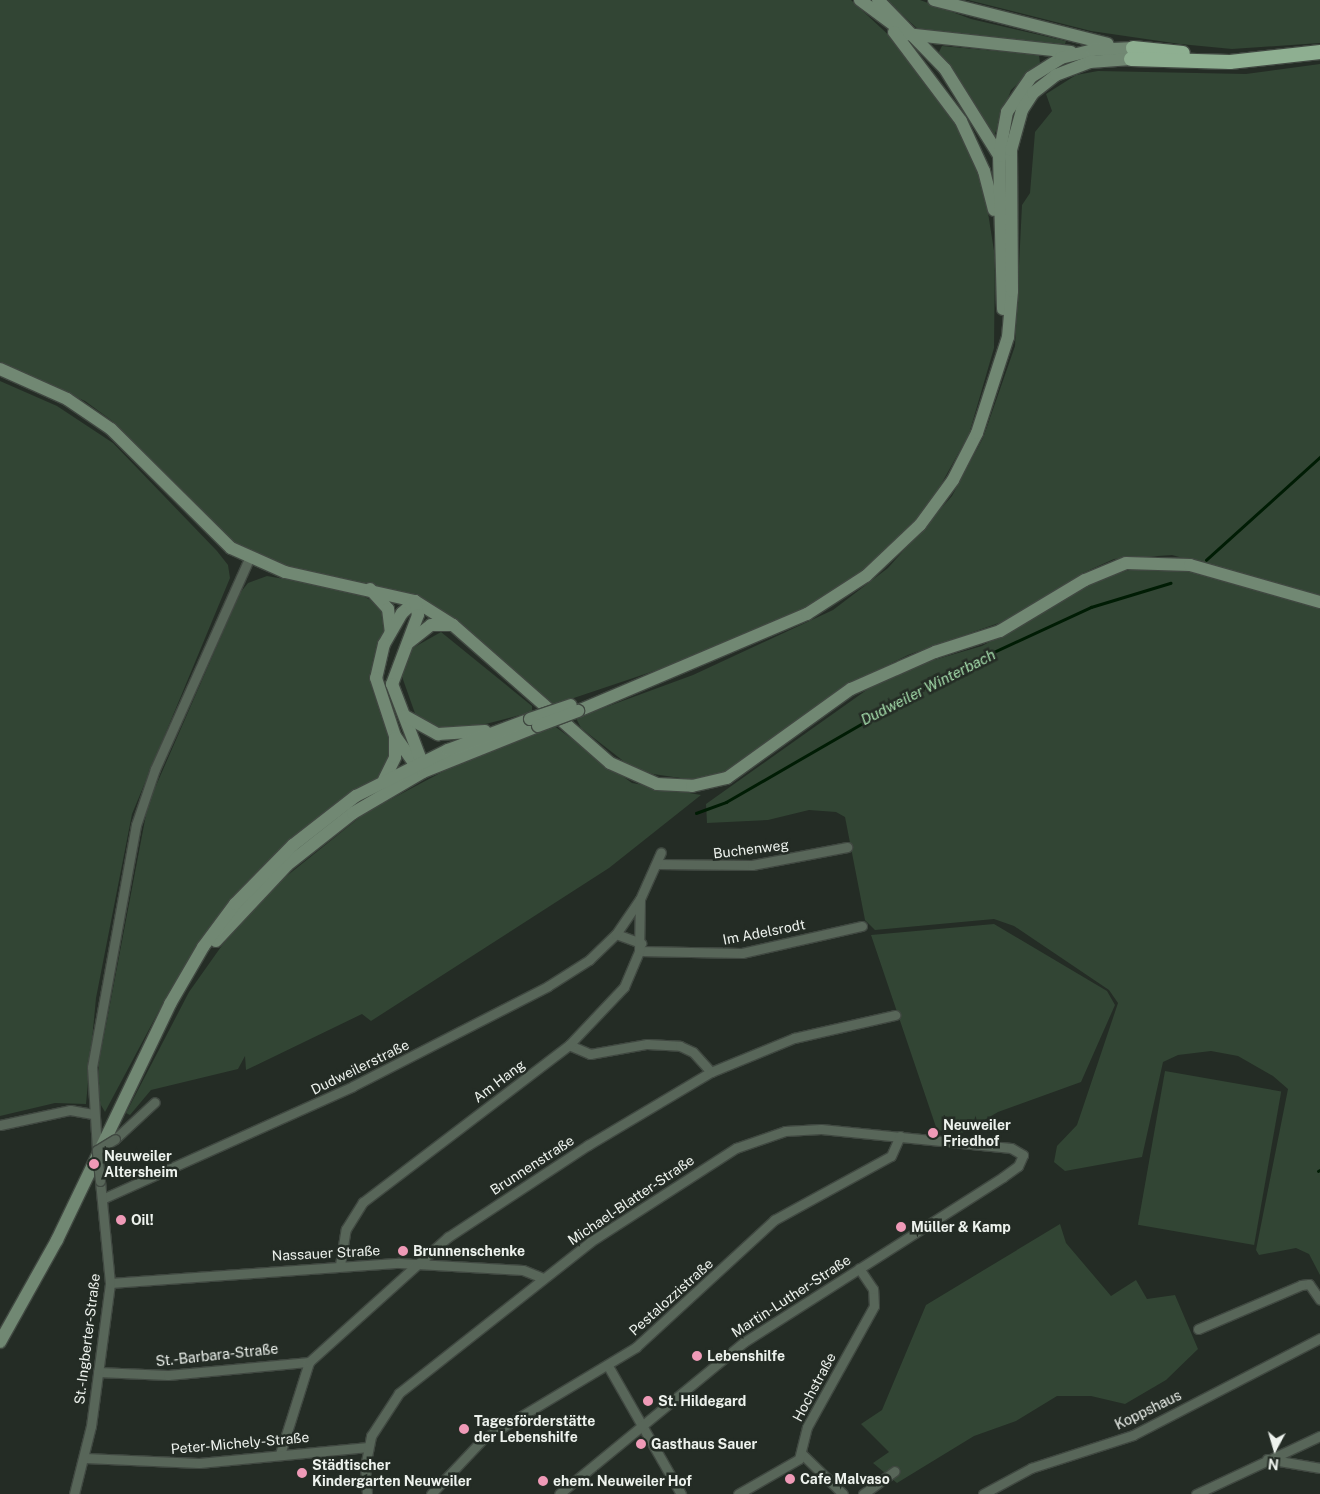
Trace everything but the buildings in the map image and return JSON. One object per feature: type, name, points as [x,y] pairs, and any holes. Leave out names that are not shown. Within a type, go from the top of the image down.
[{"type":"highway","points":[[1132,53],[1292,56],[1320,52]]},
{"type":"main road","points":[[860,0],[897,30],[918,37],[1075,53],[1132,53]]},
{"type":"main road","points":[[878,0],[918,37],[966,100],[999,156],[1009,188]]},
{"type":"main road","points":[[934,0],[1132,53]]},
{"type":"main road","points":[[876,14],[926,68],[961,121],[984,171],[1000,236]]},
{"type":"main road","points":[[998,366],[1003,296],[999,156],[1007,112],[1018,91],[1046,66],[1075,53]]},
{"type":"main road","points":[[0,1342],[57,1240],[170,1004],[217,927],[261,875],[331,814],[384,781],[695,664],[807,614],[848,590],[895,551],[953,480],[977,433],[998,366],[1011,314],[1009,188],[1015,129],[1033,94],[1056,75],[1076,66],[1132,53]]},
{"type":"main road","points":[[0,370],[66,400],[111,429],[217,538],[249,558],[285,572],[370,588],[415,601],[453,625],[610,763],[643,780],[692,786],[728,778],[860,684],[935,652],[1000,631],[1119,565],[1144,560],[1190,565],[1320,602]]},
{"type":"main road","points":[[370,588],[388,609],[391,632]]},
{"type":"main road","points":[[384,781],[395,757],[395,736],[376,678],[379,654],[391,632],[415,601]]},
{"type":"main road","points":[[415,601],[418,615],[403,649],[392,684],[421,766]]},
{"type":"main road","points":[[403,649],[426,627],[453,625]]},
{"type":"main road","points":[[402,714],[438,734],[534,723]]},
{"type":"main road","points":[[170,1004],[219,938],[282,870],[353,813],[421,766],[514,725]]},
{"type":"main road","points":[[395,736],[421,766]]},
{"type":"street","name":"St.-Ingberter-Straße","points":[[74,1494],[85,1458],[110,1284],[93,1114],[92,1067],[136,825],[155,769],[249,558]]},
{"type":"street","name":"Buchenweg","points":[[657,864],[691,868],[752,865],[847,847]]},
{"type":"street","name":"Dudweilerstraße","points":[[102,1199],[451,1038],[571,972],[616,934],[640,899],[661,852]]},
{"type":"street","name":"Am Hang","points":[[340,1265],[346,1229],[363,1202],[569,1044],[624,987],[640,947],[640,899]]},
{"type":"street","name":"Im Adelsrodt","points":[[640,947],[742,953],[862,926]]},
{"type":"street","points":[[616,934],[640,947]]},
{"type":"street","name":"Brunnenstraße","points":[[309,1362],[448,1237],[529,1182],[711,1072],[794,1038],[895,1016]]},
{"type":"street","points":[[569,1044],[590,1054],[673,1045],[693,1052],[711,1072]]},
{"type":"street","points":[[97,1150],[116,1139],[155,1102]]},
{"type":"street","points":[[0,1125],[70,1110],[93,1114]]},
{"type":"street","name":"Michael-Blatter-Straße","points":[[367,1494],[368,1447],[377,1422],[400,1393],[543,1278],[616,1224],[749,1142],[808,1129],[900,1136],[1011,1148],[1023,1155]]},
{"type":"street","name":"Pestalozzistraße","points":[[431,1494],[472,1449],[510,1419],[608,1366],[675,1316],[774,1220],[891,1156],[900,1136]]},
{"type":"street","name":"Martin-Luther-Straße","points":[[559,1494],[641,1424],[773,1321],[1003,1177],[1018,1166],[1023,1155]]},
{"type":"street","name":"Nassauer Straße","points":[[110,1284],[340,1265],[419,1264],[522,1270],[543,1278]]},
{"type":"street","name":"Hochstraße","points":[[802,1454],[807,1426],[874,1306],[873,1289],[859,1268]]},
{"type":"street","points":[[1198,1329],[1301,1285],[1309,1284],[1320,1300]]},
{"type":"street","name":"Koppshaus","points":[[983,1494],[1031,1468],[1133,1435],[1320,1338]]},
{"type":"street","points":[[280,1454],[309,1362]]},
{"type":"street","name":"St.-Barbara-Straße","points":[[98,1372],[168,1376],[309,1362]]},
{"type":"street","points":[[608,1366],[681,1494]]},
{"type":"street","points":[[1196,1494],[1267,1458],[1320,1436]]},
{"type":"street","name":"Peter-Michely-Straße","points":[[85,1458],[178,1464],[368,1447]]},
{"type":"street","points":[[738,1494],[796,1463],[802,1454],[843,1494]]},
{"type":"street","points":[[1267,1458],[1320,1468]]},
{"type":"street","points":[[862,1494],[895,1471]]},
{"type":"green space","points":[[0,0],[851,0],[910,55],[953,116],[983,181],[995,257],[994,348],[969,434],[933,499],[893,545],[867,568],[798,613],[666,667],[553,705],[452,618],[288,569],[234,546],[115,423],[85,401],[0,365]]},
{"type":"green space","points":[[886,0],[920,0],[971,19],[1066,41],[1064,47],[920,31]]},
{"type":"green space","points":[[968,0],[1320,0],[1320,43],[1232,49],[1180,44],[1091,31]]},
{"type":"green space","points":[[942,46],[1039,55],[1040,63],[1011,90],[993,139],[938,54]]},
{"type":"green space","points":[[1320,64],[1320,596],[1172,555],[1114,559],[1083,573],[1019,616],[908,655],[868,675],[722,775],[694,780],[653,774],[631,767],[581,728],[576,718],[693,675],[833,610],[888,568],[952,496],[983,438],[1015,346],[1022,205],[1030,193],[1035,132],[1052,111],[1046,94],[1076,75],[1098,71],[1246,74]]},
{"type":"green space","points":[[0,381],[57,406],[113,443],[217,551],[228,565],[230,578],[132,814],[96,998],[86,1104],[55,1103],[0,1116]]},
{"type":"green space","points":[[1139,567],[1179,569],[1320,607],[1320,1275],[1309,1254],[1296,1248],[1259,1255],[1256,1250],[1288,1089],[1273,1076],[1238,1056],[1211,1051],[1178,1055],[1163,1062],[1142,1157],[1065,1171],[1054,1162],[1057,1146],[1077,1125],[1118,1003],[1109,990],[1014,926],[994,919],[875,930],[865,920],[845,817],[836,812],[809,810],[768,820],[707,823],[706,804],[868,689],[920,664],[982,646],[1103,578]]},
{"type":"green space","points":[[267,576],[354,591],[381,606],[387,625],[373,659],[372,689],[388,734],[389,759],[379,777],[210,929],[170,990],[105,1112],[98,1100],[99,1062],[148,804],[240,593],[248,583]]},
{"type":"green space","points":[[441,632],[532,706],[532,712],[478,726],[436,730],[417,719],[400,671],[411,649]]},
{"type":"green space","points":[[553,725],[632,783],[701,795],[609,868],[371,1021],[362,1014],[246,1070],[245,1056],[238,1069],[151,1090],[130,1115],[126,1113],[189,992],[223,944],[278,883],[365,813],[459,763]]},
{"type":"green space","points":[[994,924],[1107,991],[1115,1005],[1081,1082],[998,1112],[962,1133],[937,1130],[871,935]]},
{"type":"green space","points":[[1165,1071],[1281,1091],[1254,1245],[1138,1225]]},
{"type":"green space","points":[[1060,1224],[1066,1243],[1111,1296],[1136,1280],[1147,1299],[1175,1295],[1198,1349],[1166,1380],[1125,1404],[1091,1396],[1057,1396],[1016,1421],[974,1436],[897,1483],[873,1463],[889,1452],[861,1424],[882,1410],[926,1305]]},
{"type":"waterway","name":"Dudweiler Winterbach","points":[[1206,560],[1320,457]]},
{"type":"waterway","name":"Dudweiler Winterbach","points":[[696,813],[726,802],[953,671],[1091,607],[1170,583]]},
{"type":"place","name":"Neuweiler Friedhof","points":[[933,1133]]},
{"type":"place","name":"Neuweiler Altersheim","points":[[94,1164]]},
{"type":"place","name":"Oil!","points":[[121,1220]]},
{"type":"place","name":"Müller & Kamp","points":[[901,1227]]},
{"type":"place","name":"Brunnenschenke","points":[[403,1251]]},
{"type":"place","name":"Lebenshilfe","points":[[697,1356]]},
{"type":"place","name":"St. Hildegard","points":[[648,1401]]},
{"type":"place","name":"Tagesförderstätte der Lebenshilfe","points":[[464,1429]]},
{"type":"place","name":"Gasthaus Sauer","points":[[641,1444]]},
{"type":"place","name":"Städtischer Kindergarten Neuweiler","points":[[302,1473]]},
{"type":"place","name":"Cafe Malvaso","points":[[790,1479]]},
{"type":"place","name":"ehem. Neuweiler Hof","points":[[543,1481]]}]
